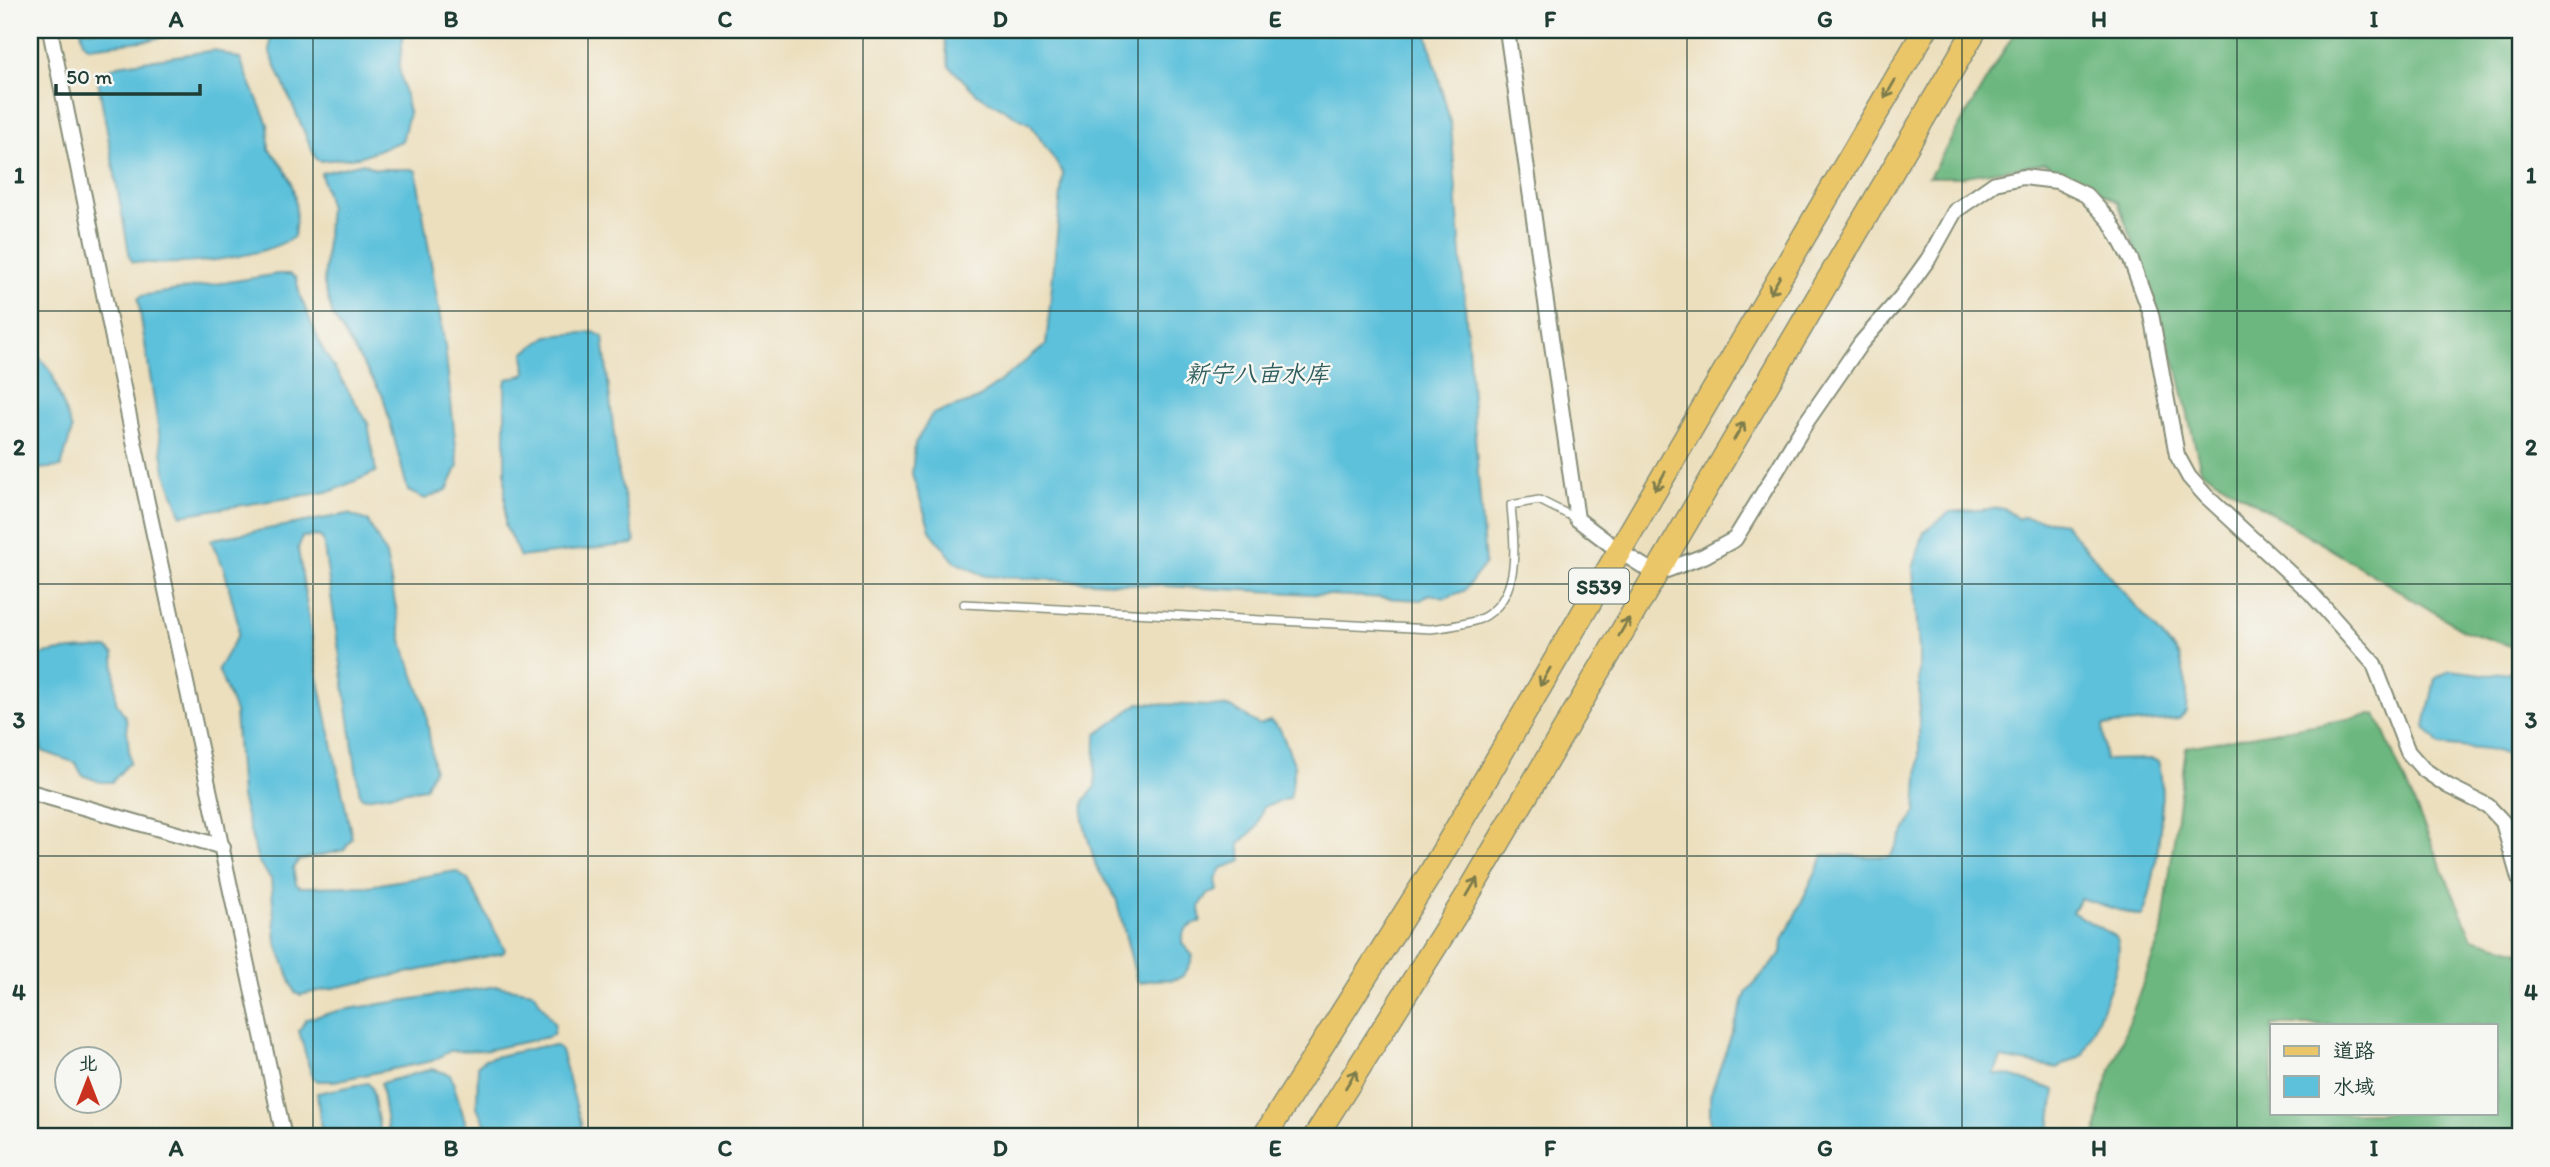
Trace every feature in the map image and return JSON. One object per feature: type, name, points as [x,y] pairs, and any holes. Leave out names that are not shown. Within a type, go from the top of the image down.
[{"type":"main road","name":"S539","points":[[1264,1137],[1430,874],[1925,30]]},
{"type":"main road","name":"S539","points":[[1315,1137],[1466,896],[1975,30]]},
{"type":"street","points":[[50,30],[136,451],[284,1137]]},
{"type":"street","points":[[1507,30],[1577,519],[1619,551],[1656,573],[1704,556],[1735,539],[1807,421],[1861,342],[1901,298],[1929,258],[1955,211],[1995,183],[2023,177],[2057,181],[2086,195],[2110,221],[2132,260],[2151,314],[2178,455],[2189,477],[2311,593],[2374,664],[2408,752],[2423,769],[2448,786],[2488,806],[2503,822],[2520,881]]},
{"type":"street","points":[[30,792],[223,847]]},
{"type":"lane","points":[[964,604],[1431,629],[1455,626],[1482,618],[1499,602],[1510,584],[1515,563],[1511,505],[1539,500],[1577,519]]},
{"type":"green space","points":[[2016,30],[2520,30],[2520,649],[2465,631],[2201,470],[2176,365],[2118,202],[2045,163],[1960,177],[1929,177]]},
{"type":"green space","points":[[2376,714],[2472,938],[2520,951],[2520,1137],[2096,1137],[2101,1098],[2162,932],[2186,747]]},
{"type":"water","points":[[81,30],[188,30],[150,40],[89,47],[83,42]]},
{"type":"water","points":[[271,30],[404,30],[399,68],[409,113],[402,141],[359,157],[320,161],[316,159],[270,53]]},
{"type":"water","name":"新宁八亩水库","points":[[943,30],[1426,30],[1451,125],[1485,564],[1464,591],[1445,598],[1430,594],[1421,600],[985,576],[955,562],[931,532],[912,475],[915,444],[932,414],[976,400],[1046,345],[1063,173],[1031,125],[977,94],[949,66]]},
{"type":"water","points":[[215,50],[240,59],[268,124],[269,149],[285,169],[293,189],[296,211],[294,237],[259,252],[238,257],[172,263],[133,262],[130,258],[97,75],[118,65]]},
{"type":"water","points":[[363,163],[375,169],[416,171],[445,347],[458,466],[447,490],[425,499],[408,491],[383,396],[333,316],[324,284],[329,205],[321,173]]},
{"type":"water","points":[[290,274],[296,278],[300,296],[322,348],[368,423],[376,472],[332,491],[181,515],[165,471],[138,299],[141,296]]},
{"type":"water","points":[[594,332],[603,337],[618,470],[635,542],[520,557],[505,525],[505,384],[507,379],[526,372],[524,353],[548,336]]},
{"type":"water","points":[[30,347],[51,371],[72,430],[61,467],[38,469],[30,448]]},
{"type":"water","points":[[2004,508],[2018,519],[2022,517],[2064,523],[2180,657],[2187,688],[2186,712],[2179,719],[2103,726],[2105,760],[2158,761],[2161,774],[2161,815],[2152,885],[2142,916],[2080,898],[2072,912],[2116,937],[2119,947],[2114,977],[2083,1055],[2058,1068],[2001,1058],[1994,1074],[2007,1075],[2055,1090],[2049,1137],[1710,1137],[1710,1096],[1747,991],[1782,953],[1783,940],[1824,855],[1890,857],[1916,812],[1919,650],[1913,568],[1924,532],[1950,512]]},
{"type":"water","points":[[348,514],[368,521],[386,555],[403,645],[425,706],[434,769],[425,788],[365,798],[360,796],[323,540],[319,536],[302,537],[298,549],[318,677],[352,838],[344,850],[299,860],[293,868],[296,884],[300,887],[368,886],[456,871],[468,880],[505,950],[503,953],[300,995],[295,993],[276,941],[271,879],[258,861],[241,797],[235,712],[218,669],[238,635],[238,623],[224,568],[211,541]]},
{"type":"water","points":[[107,648],[114,654],[116,702],[126,718],[130,762],[112,782],[100,782],[82,775],[76,763],[42,751],[30,691],[30,662],[36,657],[55,652]]},
{"type":"water","points":[[2450,670],[2490,675],[2514,671],[2520,674],[2520,760],[2496,751],[2440,745],[2426,729],[2435,679]]},
{"type":"water","points":[[1139,703],[1231,707],[1259,725],[1270,721],[1280,729],[1295,766],[1290,798],[1263,807],[1257,827],[1239,844],[1242,861],[1222,868],[1216,879],[1218,891],[1208,894],[1199,907],[1201,921],[1187,928],[1183,934],[1182,943],[1193,956],[1184,975],[1173,980],[1141,983],[1137,981],[1116,898],[1096,866],[1083,821],[1084,801],[1095,788],[1096,735]]},
{"type":"water","points":[[497,986],[533,992],[555,1025],[553,1034],[487,1050],[450,1051],[432,1061],[334,1081],[318,1081],[312,1077],[299,1031],[306,1019],[342,1010]]},
{"type":"water","points":[[543,1046],[556,1046],[561,1050],[581,1123],[582,1137],[491,1137],[477,1107],[478,1065],[485,1059]]},
{"type":"water","points":[[432,1069],[451,1076],[470,1137],[389,1137],[381,1083]]},
{"type":"water","points":[[368,1083],[372,1088],[381,1137],[322,1137],[317,1093]]}]
